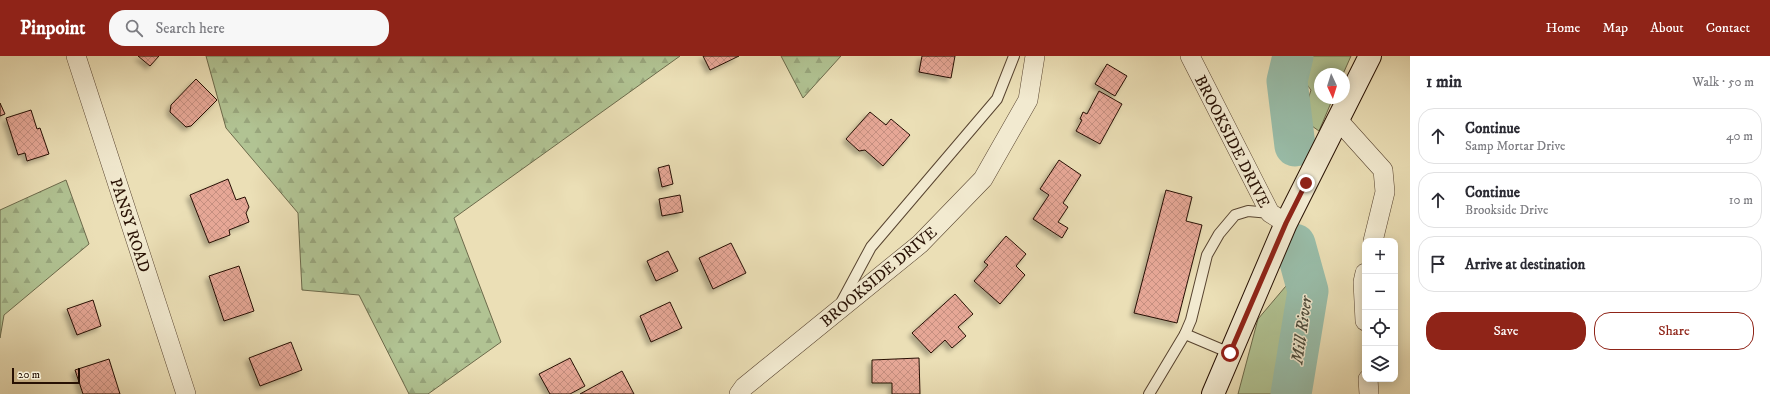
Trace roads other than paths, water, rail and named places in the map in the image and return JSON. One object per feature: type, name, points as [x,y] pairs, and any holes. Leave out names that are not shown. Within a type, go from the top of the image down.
[{"type":"main road","name":"BROOKSIDE DRIVE","points":[[1281,218],[1306,183],[1370,56]]},
{"type":"main road","points":[[1213,394],[1281,218]]},
{"type":"street","name":"PANSY ROAD","points":[[76,56],[186,394]]},
{"type":"street","name":"BROOKSIDE DRIVE","points":[[747,392],[836,312],[920,244],[983,179],[1028,100],[1035,56]]},
{"type":"street","name":"BROOKSIDE DRIVE","points":[[1190,56],[1281,218]]},
{"type":"street","points":[[1338,120],[1383,170],[1385,192],[1374,238]]},
{"type":"street","points":[[1364,310],[1363,282],[1365,274]]},
{"type":"street","points":[[1368,382],[1369,394]]},
{"type":"lane","points":[[836,312],[871,247],[997,99],[1014,56]]},
{"type":"lane","points":[[1149,394],[1185,334],[1191,320],[1207,255],[1219,234],[1235,215],[1248,211],[1281,218]]},
{"type":"lane","points":[[1185,334],[1230,353]]},
{"type":"waterway","name":"Mill River","points":[[1293,56],[1287,81],[1295,146]]},
{"type":"waterway","name":"Mill River","points":[[1291,394],[1308,291],[1295,244]]}]
